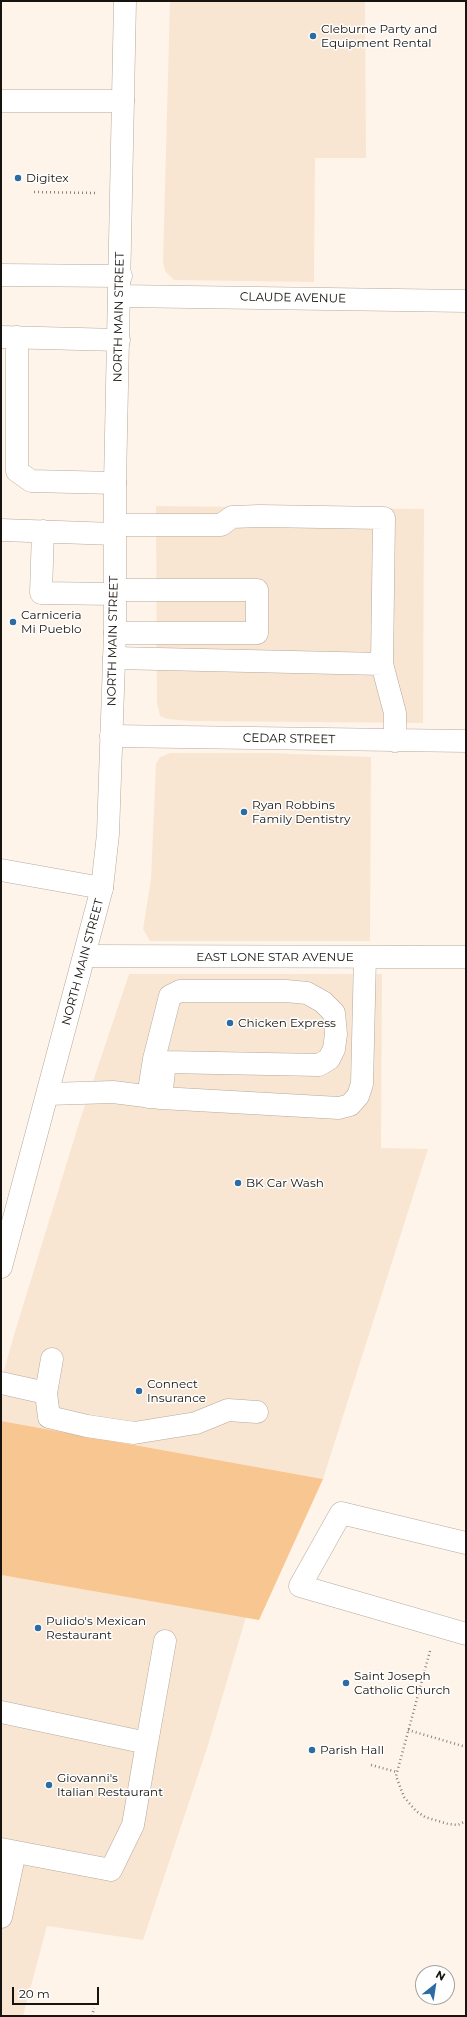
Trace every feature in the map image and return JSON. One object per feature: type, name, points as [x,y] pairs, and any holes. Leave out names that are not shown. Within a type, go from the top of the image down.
[{"type":"street","name":"NORTH MAIN STREET","points":[[1,1268],[102,888],[108,834],[115,633],[115,529],[125,1]]},
{"type":"street","points":[[1,101],[123,101]]},
{"type":"street","name":"CLAUDE AVENUE","points":[[1,275],[120,286],[466,301]]},
{"type":"street","points":[[116,483],[32,481],[17,471],[9,337],[119,340]]},
{"type":"street","points":[[1,530],[43,531],[221,525],[232,517],[260,516],[384,518],[382,664],[395,712],[395,741]]},
{"type":"street","points":[[43,531],[41,593],[257,590],[257,633],[115,633]]},
{"type":"street","points":[[114,658],[382,664]]},
{"type":"street","name":"CEDAR STREET","points":[[111,736],[466,742]]},
{"type":"street","points":[[1,870],[102,888]]},
{"type":"street","name":"EAST LONE STAR AVENUE","points":[[85,956],[466,957]]},
{"type":"street","points":[[48,1094],[113,1092],[154,1097],[339,1108],[350,1105],[358,1096],[362,1084],[365,957]]},
{"type":"street","points":[[180,991],[286,991],[307,993],[323,1002],[334,1013],[336,1034],[334,1049],[329,1060],[319,1065],[165,1062],[154,1097],[154,1059],[170,996],[175,993],[180,991]]},
{"type":"street","points":[[52,1359],[46,1393],[49,1416],[87,1426],[134,1433],[196,1423],[228,1410],[257,1412]]},
{"type":"street","points":[[1,1383],[46,1393]]},
{"type":"street","points":[[466,1544],[341,1513],[300,1586],[466,1634]]},
{"type":"street","points":[[1,1916],[8,1850],[112,1870],[133,1825],[165,1641]]},
{"type":"street","points":[[1,1712],[147,1743]]},
{"type":"path","points":[[34,192],[121,194]]},
{"type":"path","points":[[437,1625],[397,1772],[399,1785],[404,1797],[416,1811],[425,1817],[448,1824],[458,1825],[466,1821]]},
{"type":"path","points":[[408,1730],[466,1747]]},
{"type":"path","points":[[371,1765],[397,1772]]},
{"type":"path","points":[[92,2016],[94,2008]]},
{"type":"shaded area","points":[[170,1],[365,1],[366,158],[315,158],[314,282],[174,280],[165,271],[163,261]]},
{"type":"shaded area","points":[[156,506],[424,509],[423,723],[190,721],[167,719],[160,716],[157,702]]},
{"type":"shaded area","points":[[170,753],[272,753],[371,757],[370,941],[150,941],[143,929],[151,879],[156,764],[160,757]]},
{"type":"shaded area","points":[[129,974],[382,974],[381,1148],[428,1149],[323,1479],[1,1421],[1,1381],[14,1335],[79,1123]]},
{"type":"shaded area","points":[[1,1421],[323,1479],[259,1620],[1,1575]]},
{"type":"shaded area","points":[[1,1575],[246,1617],[208,1745],[143,1940],[47,1926],[23,2016],[1,2016]]},
{"type":"place","name":"Cleburne Party and Equipment Rental","points":[[313,36]]},
{"type":"place","name":"Digitex","points":[[18,178]]},
{"type":"place","name":"Carniceria Mi Pueblo","points":[[13,622]]},
{"type":"place","name":"Ryan Robbins Family Dentistry","points":[[244,812]]},
{"type":"place","name":"Chicken Express","points":[[230,1023]]},
{"type":"place","name":"BK Car Wash","points":[[238,1183]]},
{"type":"place","name":"Connect Insurance","points":[[139,1391]]},
{"type":"place","name":"Pulido's Mexican Restaurant","points":[[38,1628]]},
{"type":"place","name":"Saint Joseph Catholic Church","points":[[346,1683]]},
{"type":"place","name":"Parish Hall","points":[[312,1750]]},
{"type":"place","name":"Giovanni's Italian Restaurant","points":[[49,1785]]}]
